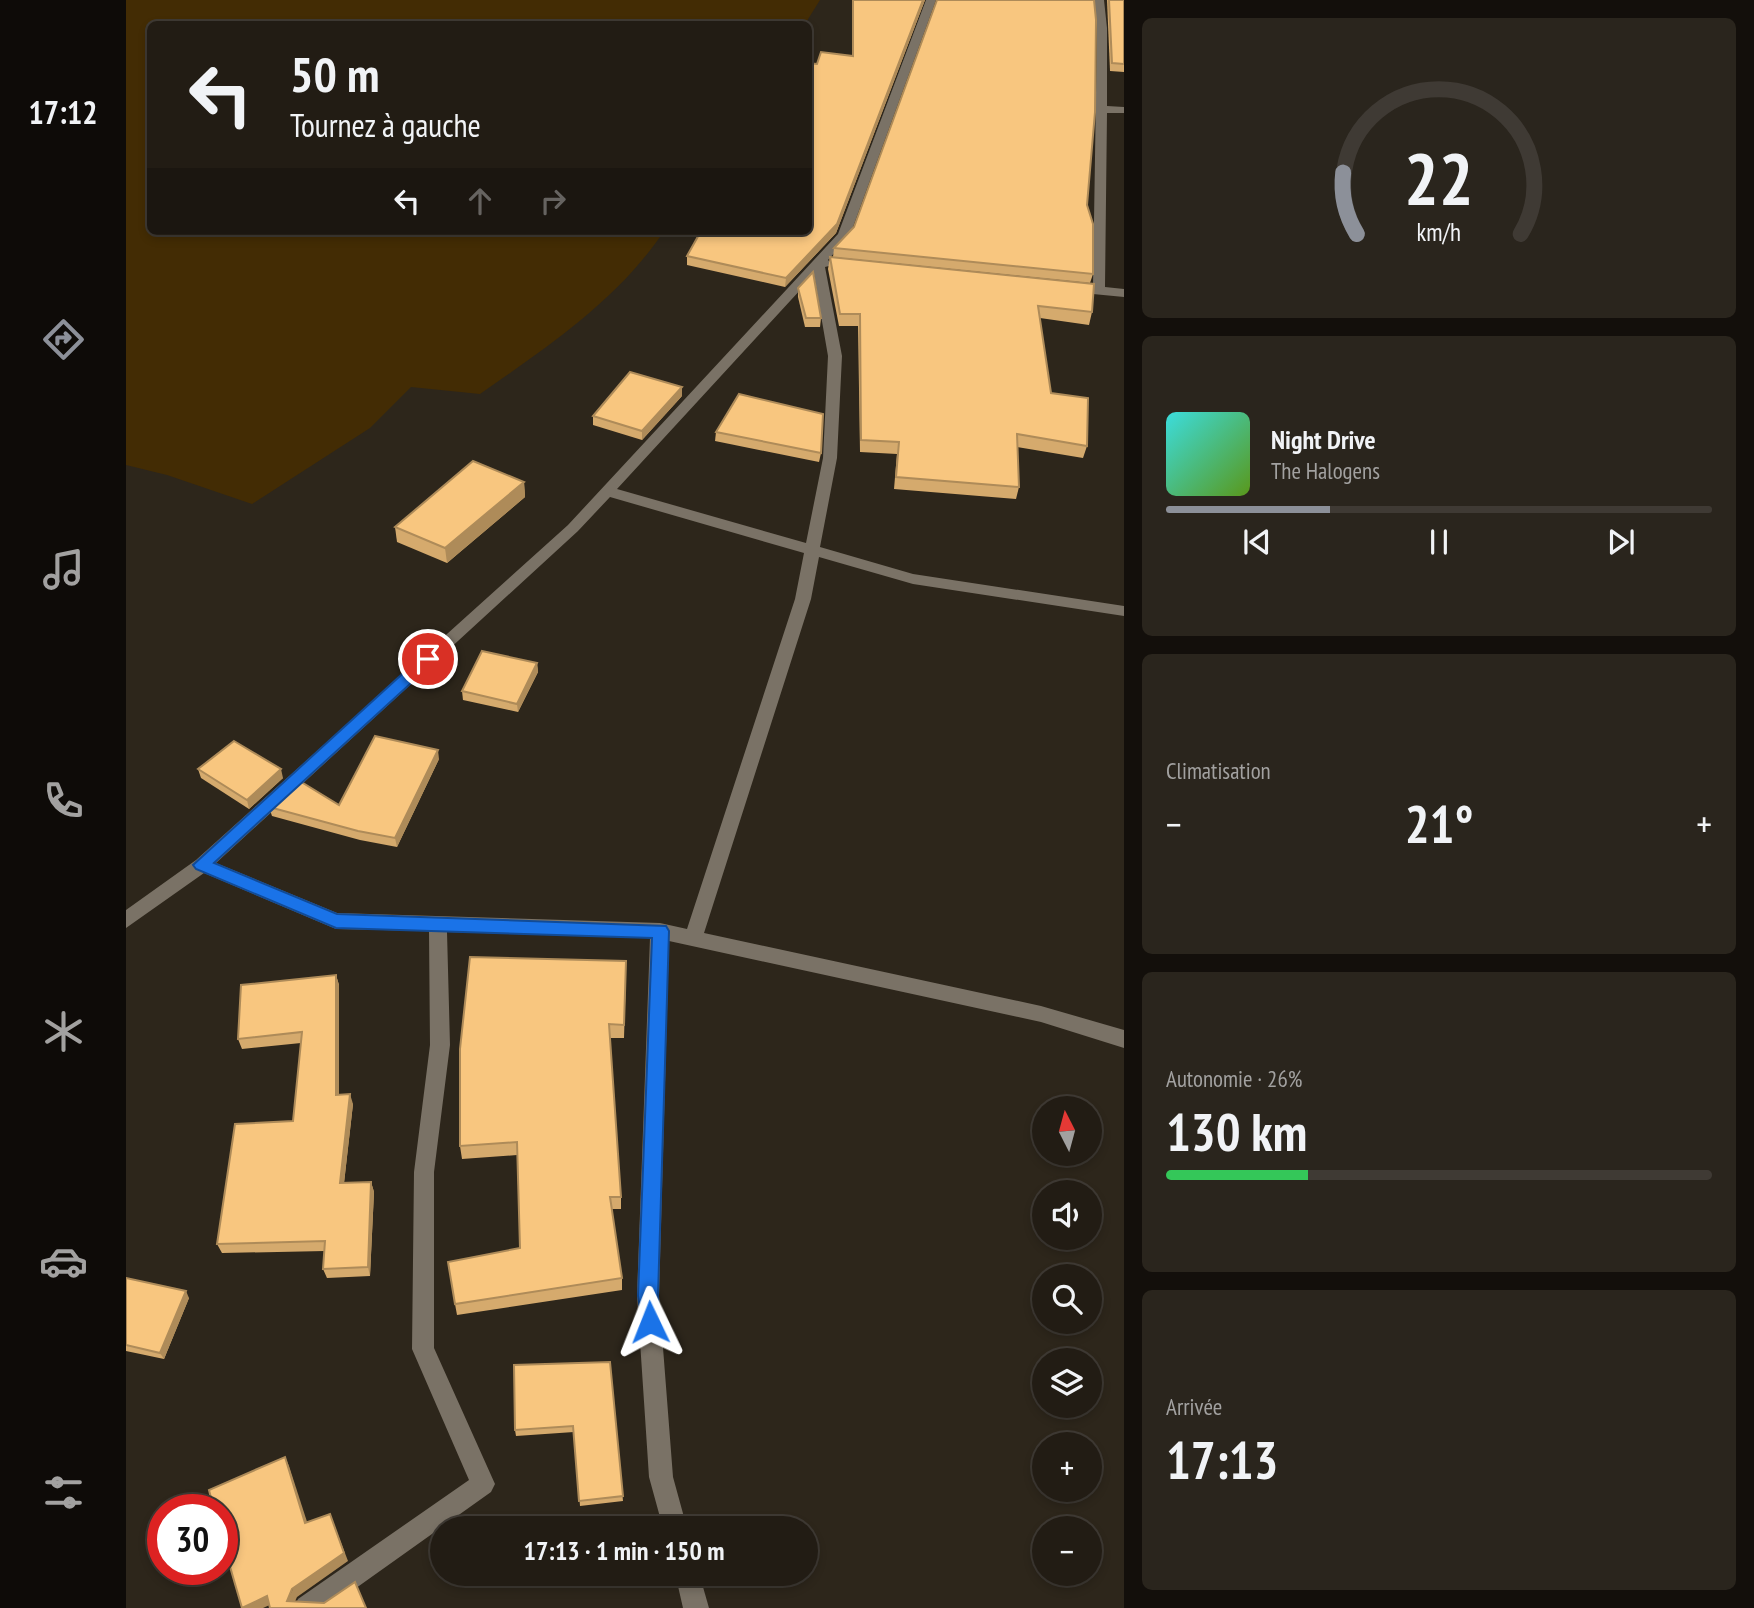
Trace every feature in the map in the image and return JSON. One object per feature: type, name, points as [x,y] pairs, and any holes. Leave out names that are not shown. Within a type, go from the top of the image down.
[{"type":"street","points":[[126,920],[202,865],[573,528],[825,263],[844,235],[931,0]]},
{"type":"street","points":[[1098,291],[1102,183],[1102,28],[1099,0]]},
{"type":"street","points":[[1100,108],[1124,110]]},
{"type":"street","points":[[693,939],[803,599],[830,458],[835,356],[825,263]]},
{"type":"street","points":[[1062,287],[1124,293]]},
{"type":"street","points":[[607,491],[913,579],[1124,611]]},
{"type":"street","points":[[202,865],[336,921],[660,931],[1041,1014],[1124,1039]]},
{"type":"street","points":[[307,1608],[483,1484],[424,1349],[424,1172],[440,1045],[438,924]]},
{"type":"street","points":[[660,931],[648,1296],[661,1477],[672,1516]]},
{"type":"street","points":[[690,1586],[696,1608]]},
{"type":"shaded area","points":[[126,0],[820,0],[807,21],[147,21],[147,235],[661,235],[646,256],[603,301],[556,340],[480,394],[411,387],[370,428],[252,504],[167,475],[126,465]]},
{"type":"building","points":[[853,0],[923,0],[837,224],[786,278],[687,256],[699,235],[812,235],[812,63],[817,64],[821,52],[853,56]]},
{"type":"building","points":[[937,0],[1094,0],[1095,112],[1087,205],[1093,224],[1093,274],[834,248],[854,227]]},
{"type":"building","points":[[1109,0],[1124,0],[1124,64],[1112,63]]},
{"type":"building","points":[[830,257],[1094,284],[1092,312],[1038,306],[1051,393],[1088,398],[1087,446],[1017,434],[1019,487],[896,477],[899,442],[861,440],[860,314],[840,314]]},
{"type":"building","points":[[813,272],[821,318],[806,318],[798,288]]},
{"type":"building","points":[[630,372],[682,387],[642,431],[593,416]]},
{"type":"building","points":[[739,394],[823,414],[821,453],[716,432]]},
{"type":"building","points":[[473,461],[524,482],[445,548],[395,527]]},
{"type":"building","points":[[482,651],[537,663],[517,704],[462,691]]},
{"type":"building","points":[[375,736],[438,750],[395,838],[269,807],[298,780],[339,805]]},
{"type":"building","points":[[234,741],[281,769],[247,800],[198,769]]},
{"type":"building","points":[[470,957],[626,961],[624,1025],[609,1024],[621,1197],[610,1197],[622,1278],[455,1304],[448,1262],[520,1248],[517,1142],[460,1146],[460,1049]]},
{"type":"building","points":[[336,975],[336,1095],[350,1094],[340,1183],[371,1182],[368,1267],[323,1269],[325,1241],[217,1244],[235,1124],[293,1121],[302,1032],[238,1039],[241,985]]},
{"type":"building","points":[[126,1278],[186,1291],[160,1353],[126,1345]]},
{"type":"building","points":[[610,1362],[623,1496],[579,1501],[573,1426],[515,1430],[514,1365]]},
{"type":"building","points":[[285,1457],[305,1523],[330,1514],[344,1553],[292,1589],[287,1601],[324,1603],[355,1582],[366,1608],[270,1608],[267,1596],[242,1608],[235,1585],[238,1585],[238,1494],[210,1494],[209,1490]]},
{"type":"route","points":[[428,659],[202,865],[336,921],[660,931],[648,1296],[650,1322]]}]
